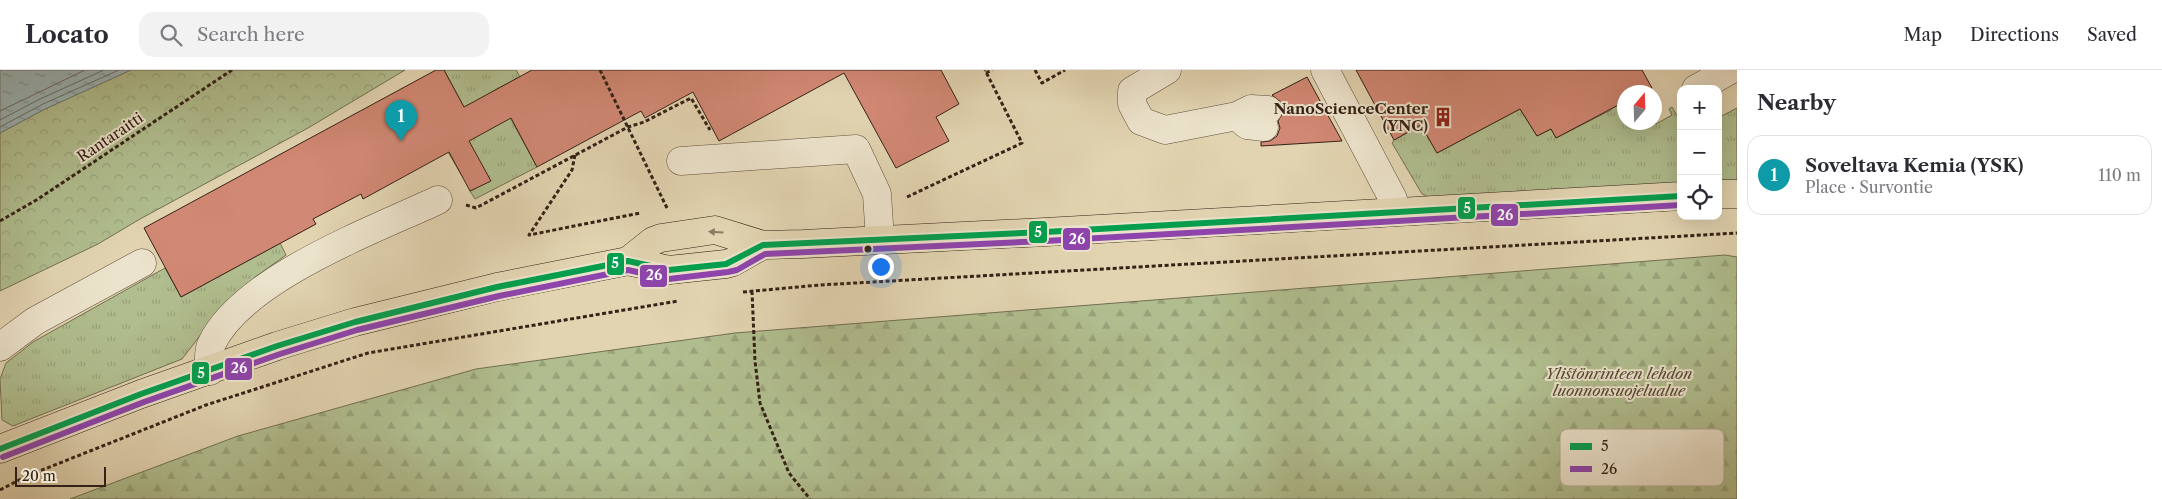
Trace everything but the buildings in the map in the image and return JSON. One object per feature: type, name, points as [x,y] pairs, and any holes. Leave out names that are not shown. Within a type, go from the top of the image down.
[{"type":"main road","points":[[1722,194],[1737,194]]},
{"type":"main road","points":[[0,449],[141,394],[277,346],[355,322],[497,287],[628,261],[653,241],[685,234],[715,230],[762,245],[1055,232],[1677,196]]},
{"type":"lane","points":[[1167,70],[1132,91],[1132,104],[1141,121],[1165,130],[1237,116],[1251,109],[1266,119]]},
{"type":"lane","points":[[1325,70],[1394,199],[1394,211]]},
{"type":"lane","points":[[1703,85],[1730,70]]},
{"type":"lane","points":[[681,161],[856,149],[877,194],[880,240]]},
{"type":"lane","points":[[210,371],[208,359],[211,346],[222,327],[235,311],[256,294],[279,278],[324,253],[438,200]]},
{"type":"lane","points":[[0,347],[35,320],[142,263]]},
{"type":"path","name":"Rantaraitti","points":[[0,221],[38,199],[232,70]]},
{"type":"path","points":[[600,70],[664,204],[656,207]]},
{"type":"path","points":[[878,208],[906,198],[1022,143],[986,71],[992,70]]},
{"type":"path","points":[[1035,70],[1042,83],[1065,70]]},
{"type":"path","points":[[476,208],[628,127],[644,122],[691,98],[712,134],[715,133]]},
{"type":"path","points":[[575,155],[572,170],[529,235],[649,211]]},
{"type":"path","points":[[736,292],[1737,233]]},
{"type":"path","points":[[752,291],[755,361],[760,403],[789,473],[810,499]]},
{"type":"path","points":[[0,490],[27,476],[206,405],[368,353],[680,301]]},
{"type":"green space","points":[[131,70],[405,70],[308,128],[140,219],[98,244],[0,291],[0,133],[45,109]]},
{"type":"green space","points":[[444,70],[516,70],[520,77],[495,90],[537,167],[475,199],[470,191],[490,181],[462,176],[448,152],[465,109]]},
{"type":"green space","points":[[1617,94],[1617,130],[1662,130],[1662,121],[1672,115],[1669,109],[1672,107],[1677,116],[1677,184],[1429,197],[1422,194],[1392,143],[1421,125],[1437,153],[1520,109],[1537,136],[1551,129],[1556,138],[1611,110],[1606,100]]},
{"type":"green space","points":[[1737,108],[1737,182],[1722,183],[1722,116]]},
{"type":"green space","points":[[280,243],[286,255],[254,278],[220,310],[182,359],[13,426],[2,420],[0,379],[6,363],[33,342],[165,268],[181,297]]},
{"type":"green space","name":"Ylistönrinteen lehdon luonnonsuojelualue","points":[[1725,255],[1737,257],[1737,499],[70,499],[238,436],[476,369],[735,333]]},
{"type":"water","points":[[0,70],[131,70],[45,109],[0,133]]},
{"type":"transit line","name":"5","points":[[0,449],[141,394],[277,346],[355,322],[497,287],[628,261],[669,270],[726,264],[763,245],[1045,232],[1677,196]]},
{"type":"transit line","name":"26","points":[[3,457],[144,402],[280,354],[357,330],[499,296],[628,270],[669,279],[737,270],[765,254],[1045,241],[1677,205]]},
{"type":"place","name":"NanoScienceCenter (YNC)","points":[[1443,117]]},
{"type":"place","name":"Soveltava Kemia (YSK)","points":[[401,141]]}]
